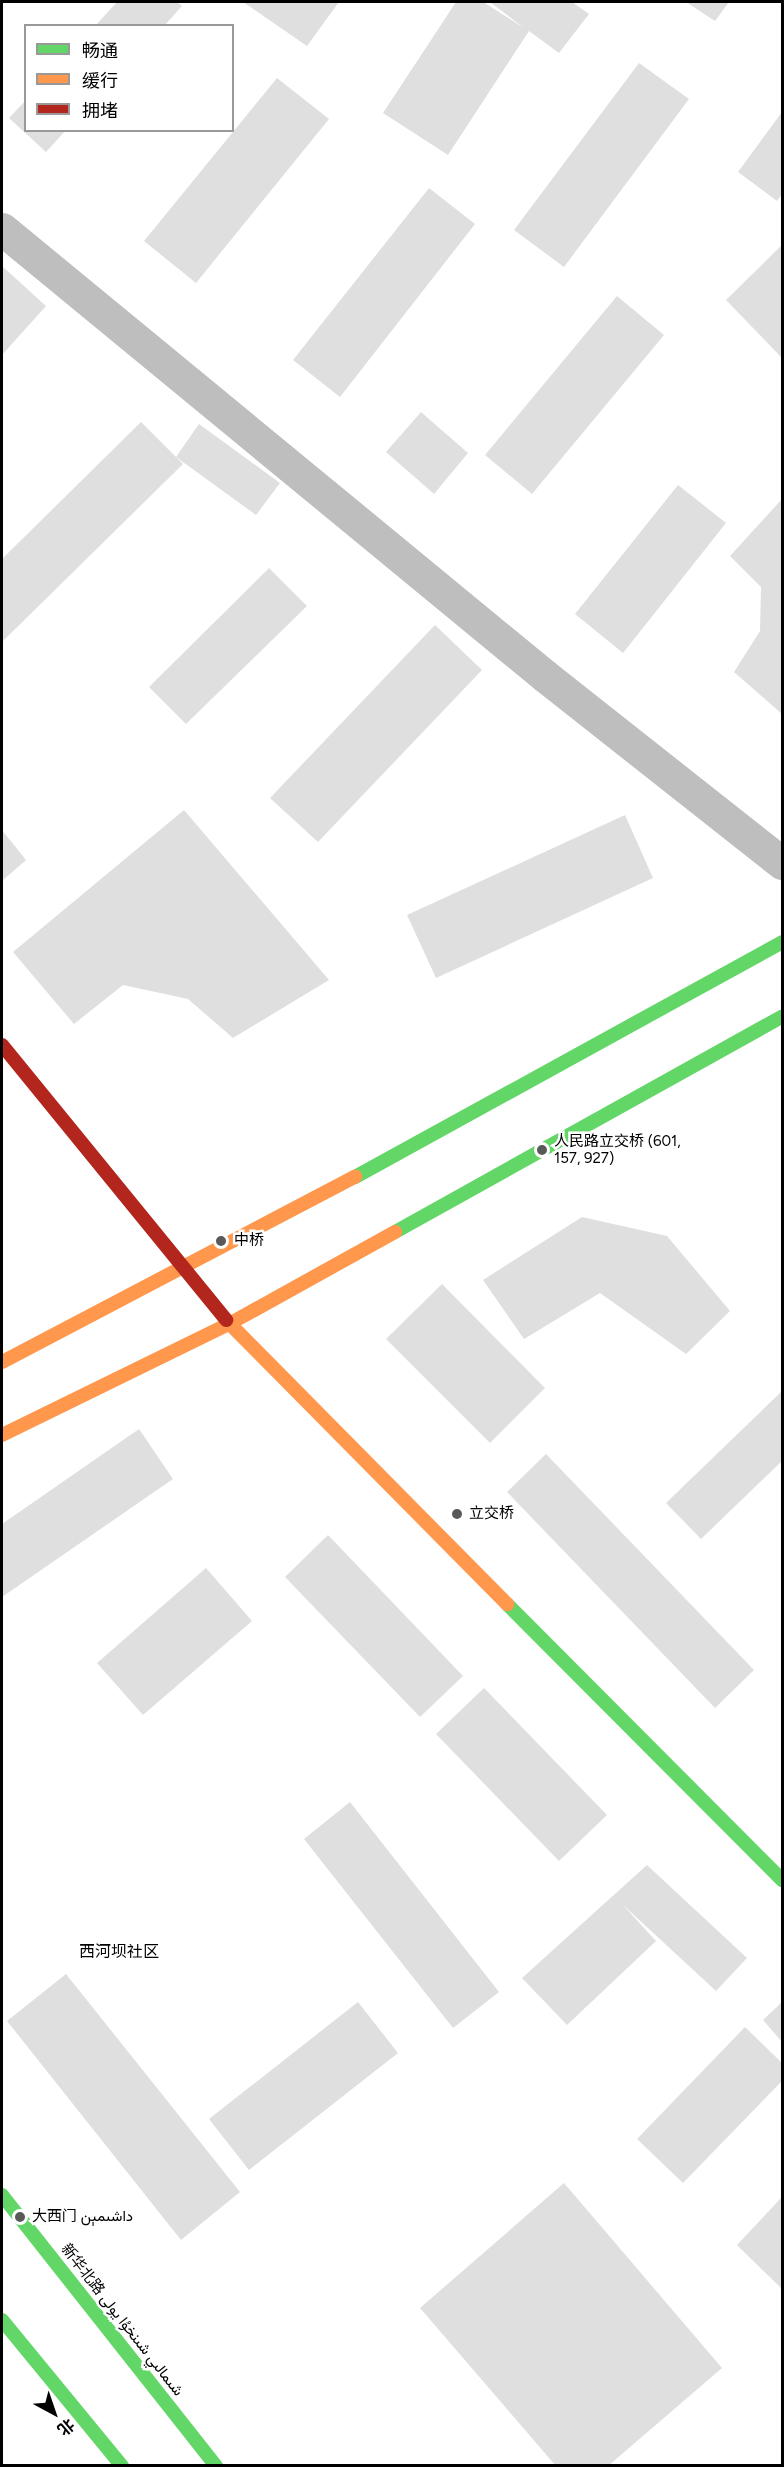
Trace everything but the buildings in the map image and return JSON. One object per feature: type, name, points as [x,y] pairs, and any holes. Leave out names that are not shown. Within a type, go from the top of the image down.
[{"type":"main road","points":[[2,1362],[185,1270],[783,942]]},
{"type":"main road","points":[[2,1435],[229,1324],[783,1017]]},
{"type":"main road","points":[[2,1045],[229,1324],[783,1880]]},
{"type":"main road","name":"新华北路 شىمالىي شىنخۇا يولى","points":[[2,2195],[216,2466]]},
{"type":"main road","points":[[2,2320],[122,2466]]},
{"type":"street","points":[[2,229],[545,676],[783,863]]},
{"type":"traffic: fast","points":[[355,1177],[782,942]]},
{"type":"traffic: fast","points":[[395,1232],[782,1017]]},
{"type":"traffic: fast","points":[[507,1604],[782,1880]]},
{"type":"traffic: fast","points":[[2,2195],[216,2466]]},
{"type":"traffic: fast","points":[[2,2320],[122,2466]]},
{"type":"traffic: slow","points":[[2,1362],[355,1177]]},
{"type":"traffic: slow","points":[[2,1435],[229,1324],[395,1232]]},
{"type":"traffic: slow","points":[[226,1320],[507,1604]]},
{"type":"traffic: jam","points":[[2,1045],[226,1320]]},
{"type":"place","name":"人民路立交桥 (601, 157, 927)","points":[[542,1150]]},
{"type":"place","name":"中桥","points":[[221,1241]]},
{"type":"place","name":"立交桥","points":[[457,1514]]},
{"type":"place","name":"大西门 داشىمېن","points":[[20,2217]]},
{"type":"district","name":"西河坝社区","points":[[119,1952]]}]
